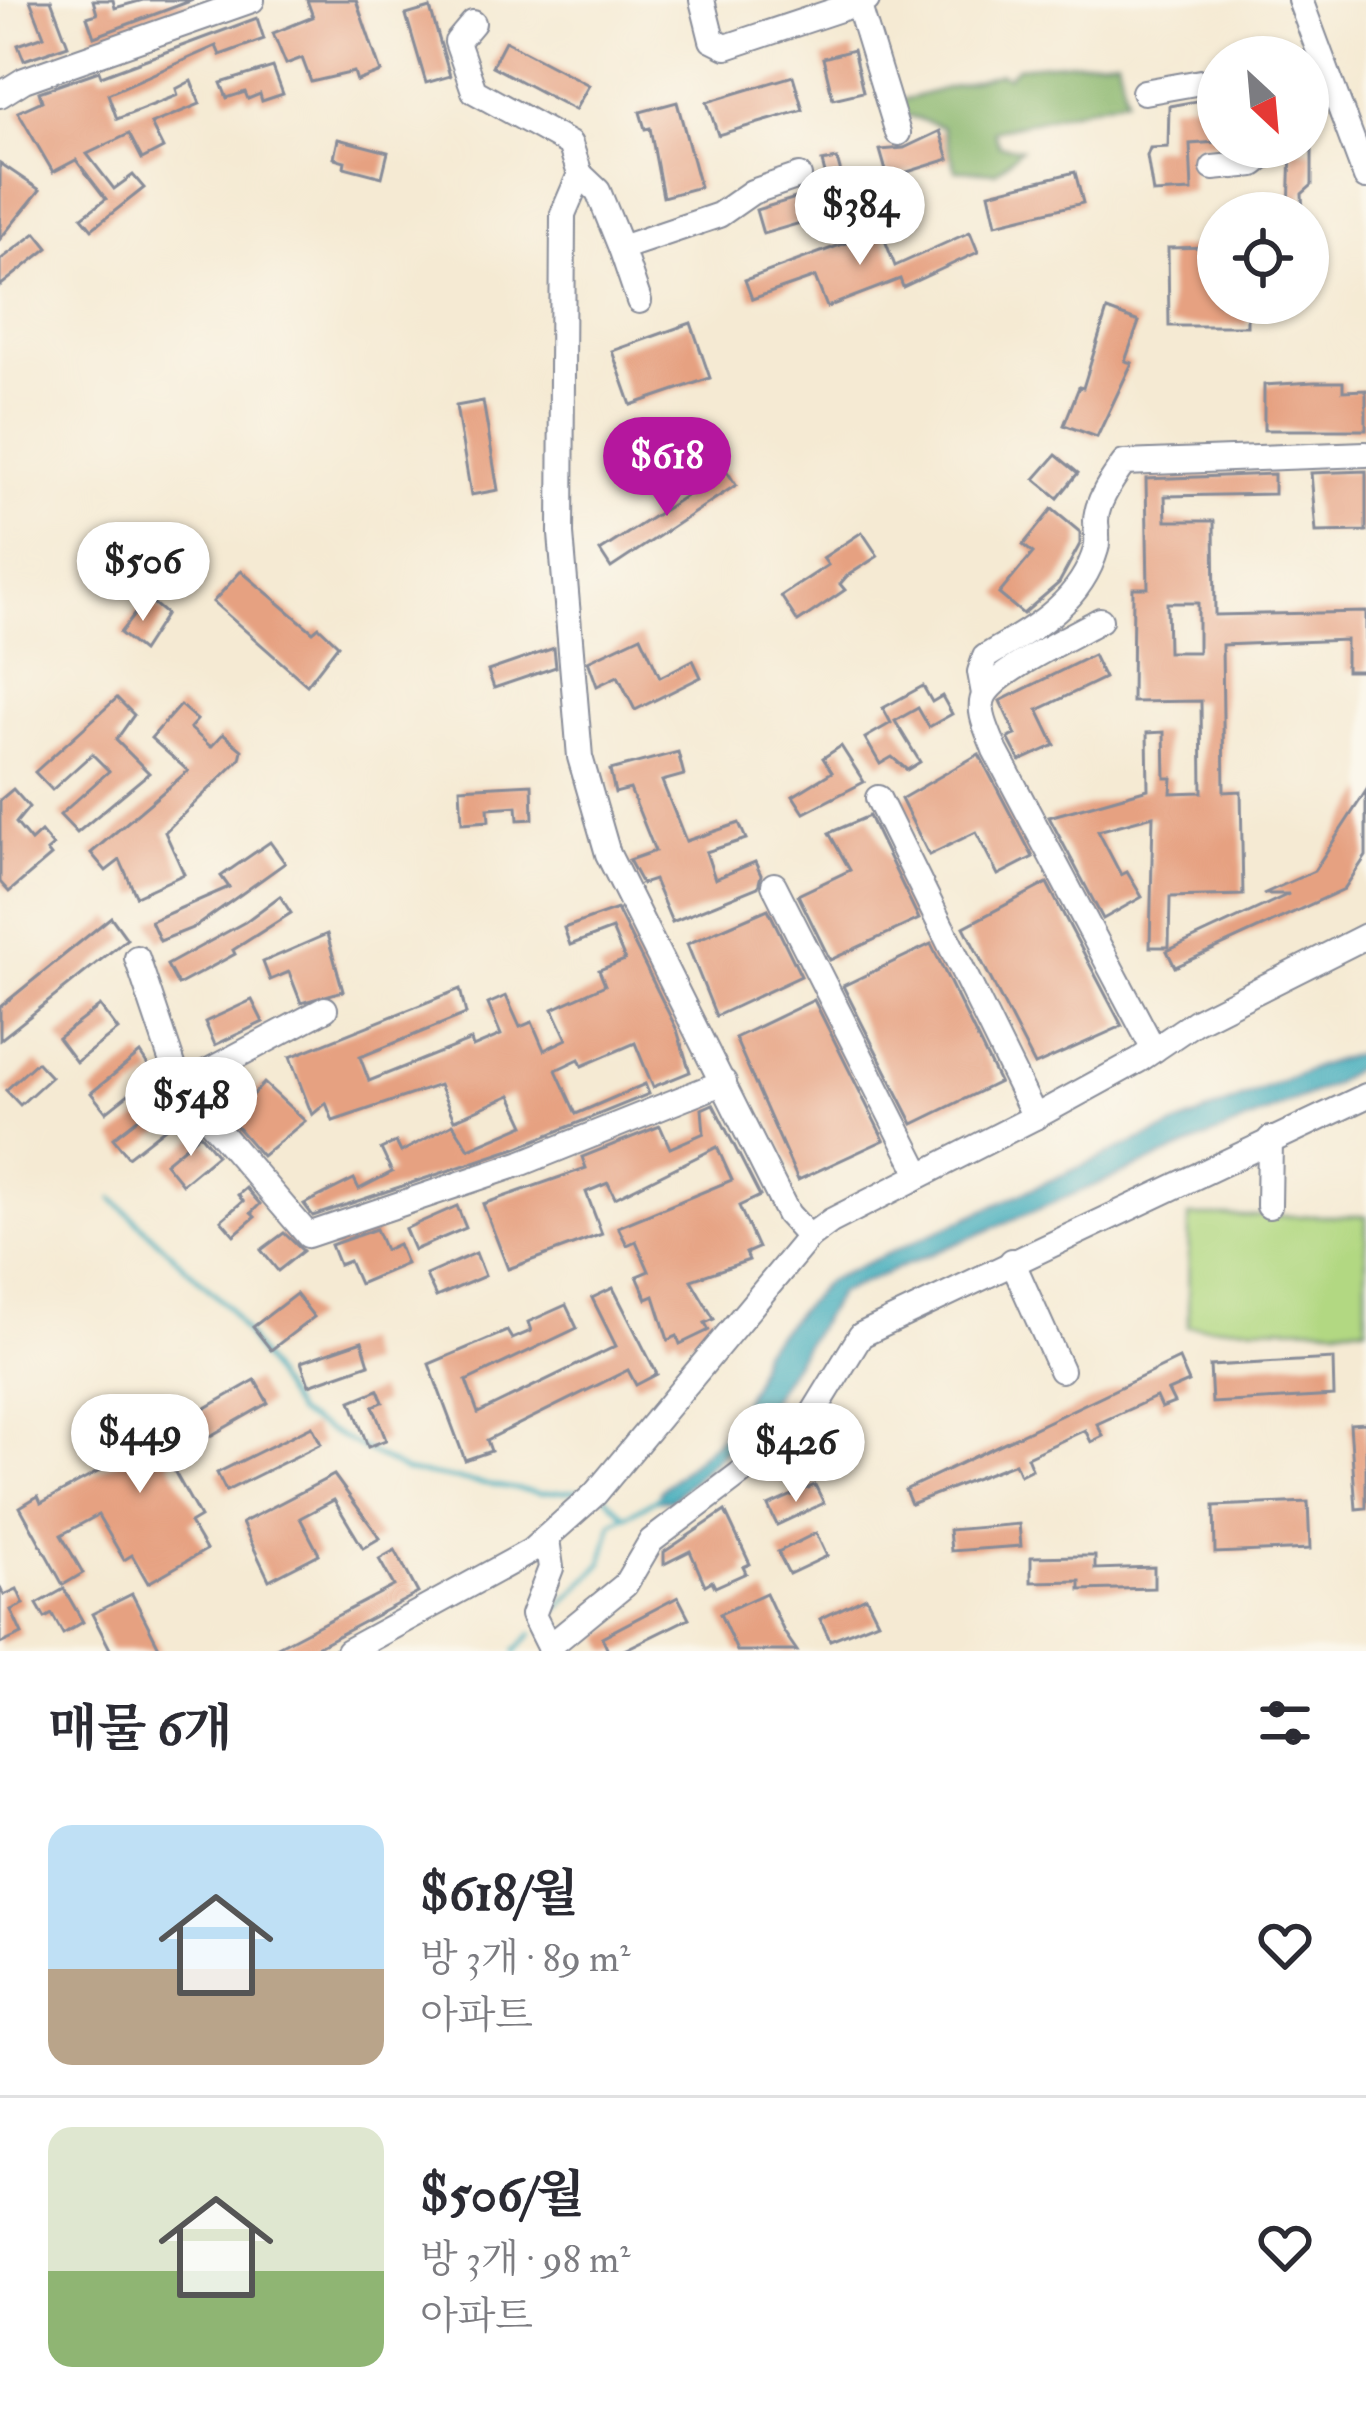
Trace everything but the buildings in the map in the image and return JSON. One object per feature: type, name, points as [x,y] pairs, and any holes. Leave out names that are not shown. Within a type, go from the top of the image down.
[{"type":"street","points":[[0,95],[24,80],[252,0]]},
{"type":"street","points":[[702,0],[712,40],[726,47],[863,3],[898,134]]},
{"type":"street","points":[[1306,4],[1310,36]]},
{"type":"street","points":[[473,23],[457,42],[474,92],[570,144],[580,174],[598,191],[640,301]]},
{"type":"street","points":[[1144,92],[1197,83]]},
{"type":"street","points":[[1329,97],[1366,177]]},
{"type":"street","points":[[580,174],[563,214],[560,442],[561,535],[580,757],[608,854],[788,1214],[809,1237]]},
{"type":"street","points":[[621,248],[719,215],[752,192],[799,176]]},
{"type":"street","points":[[1154,1050],[995,750],[981,709],[980,672],[985,657],[1030,635],[1056,612],[1086,571],[1097,547],[1095,516],[1124,463],[1366,454]]},
{"type":"street","points":[[984,694],[1100,620]]},
{"type":"street","points":[[878,798],[1035,1117]]},
{"type":"street","points":[[774,885],[920,1174]]},
{"type":"street","points":[[348,1651],[548,1539],[597,1492],[809,1237],[1035,1117],[1195,1022],[1366,935]]},
{"type":"street","points":[[137,958],[180,1086],[308,1234],[522,1163],[724,1082]]},
{"type":"street","points":[[180,1086],[325,1009]]},
{"type":"street","points":[[548,1539],[551,1568],[533,1615],[549,1647],[625,1585],[651,1541],[807,1424],[861,1335],[1366,1096]]},
{"type":"street","points":[[1269,1206],[1270,1139]]},
{"type":"street","points":[[1012,1261],[1061,1370]]},
{"type":"green space","points":[[1117,58],[1126,98],[993,131],[999,145],[1021,149],[996,172],[956,170],[942,127],[900,113],[900,101],[1000,73],[1007,77],[1017,67]]},
{"type":"green space","points":[[1189,1216],[1366,1216],[1366,1327],[1188,1326]]},
{"type":"water","points":[[1366,1051],[1366,1062],[1330,1086],[839,1293],[756,1422],[671,1500],[658,1500],[660,1491],[720,1437],[753,1383],[762,1350],[827,1281],[1129,1145],[1320,1065]]},
{"type":"waterway","points":[[113,1199],[229,1308],[297,1414],[405,1471],[541,1493],[584,1490]]},
{"type":"waterway","points":[[545,1622],[602,1563],[612,1523],[662,1496]]},
{"type":"waterway","points":[[606,1497],[623,1514]]},
{"type":"waterway","points":[[515,1651],[532,1634]]}]
